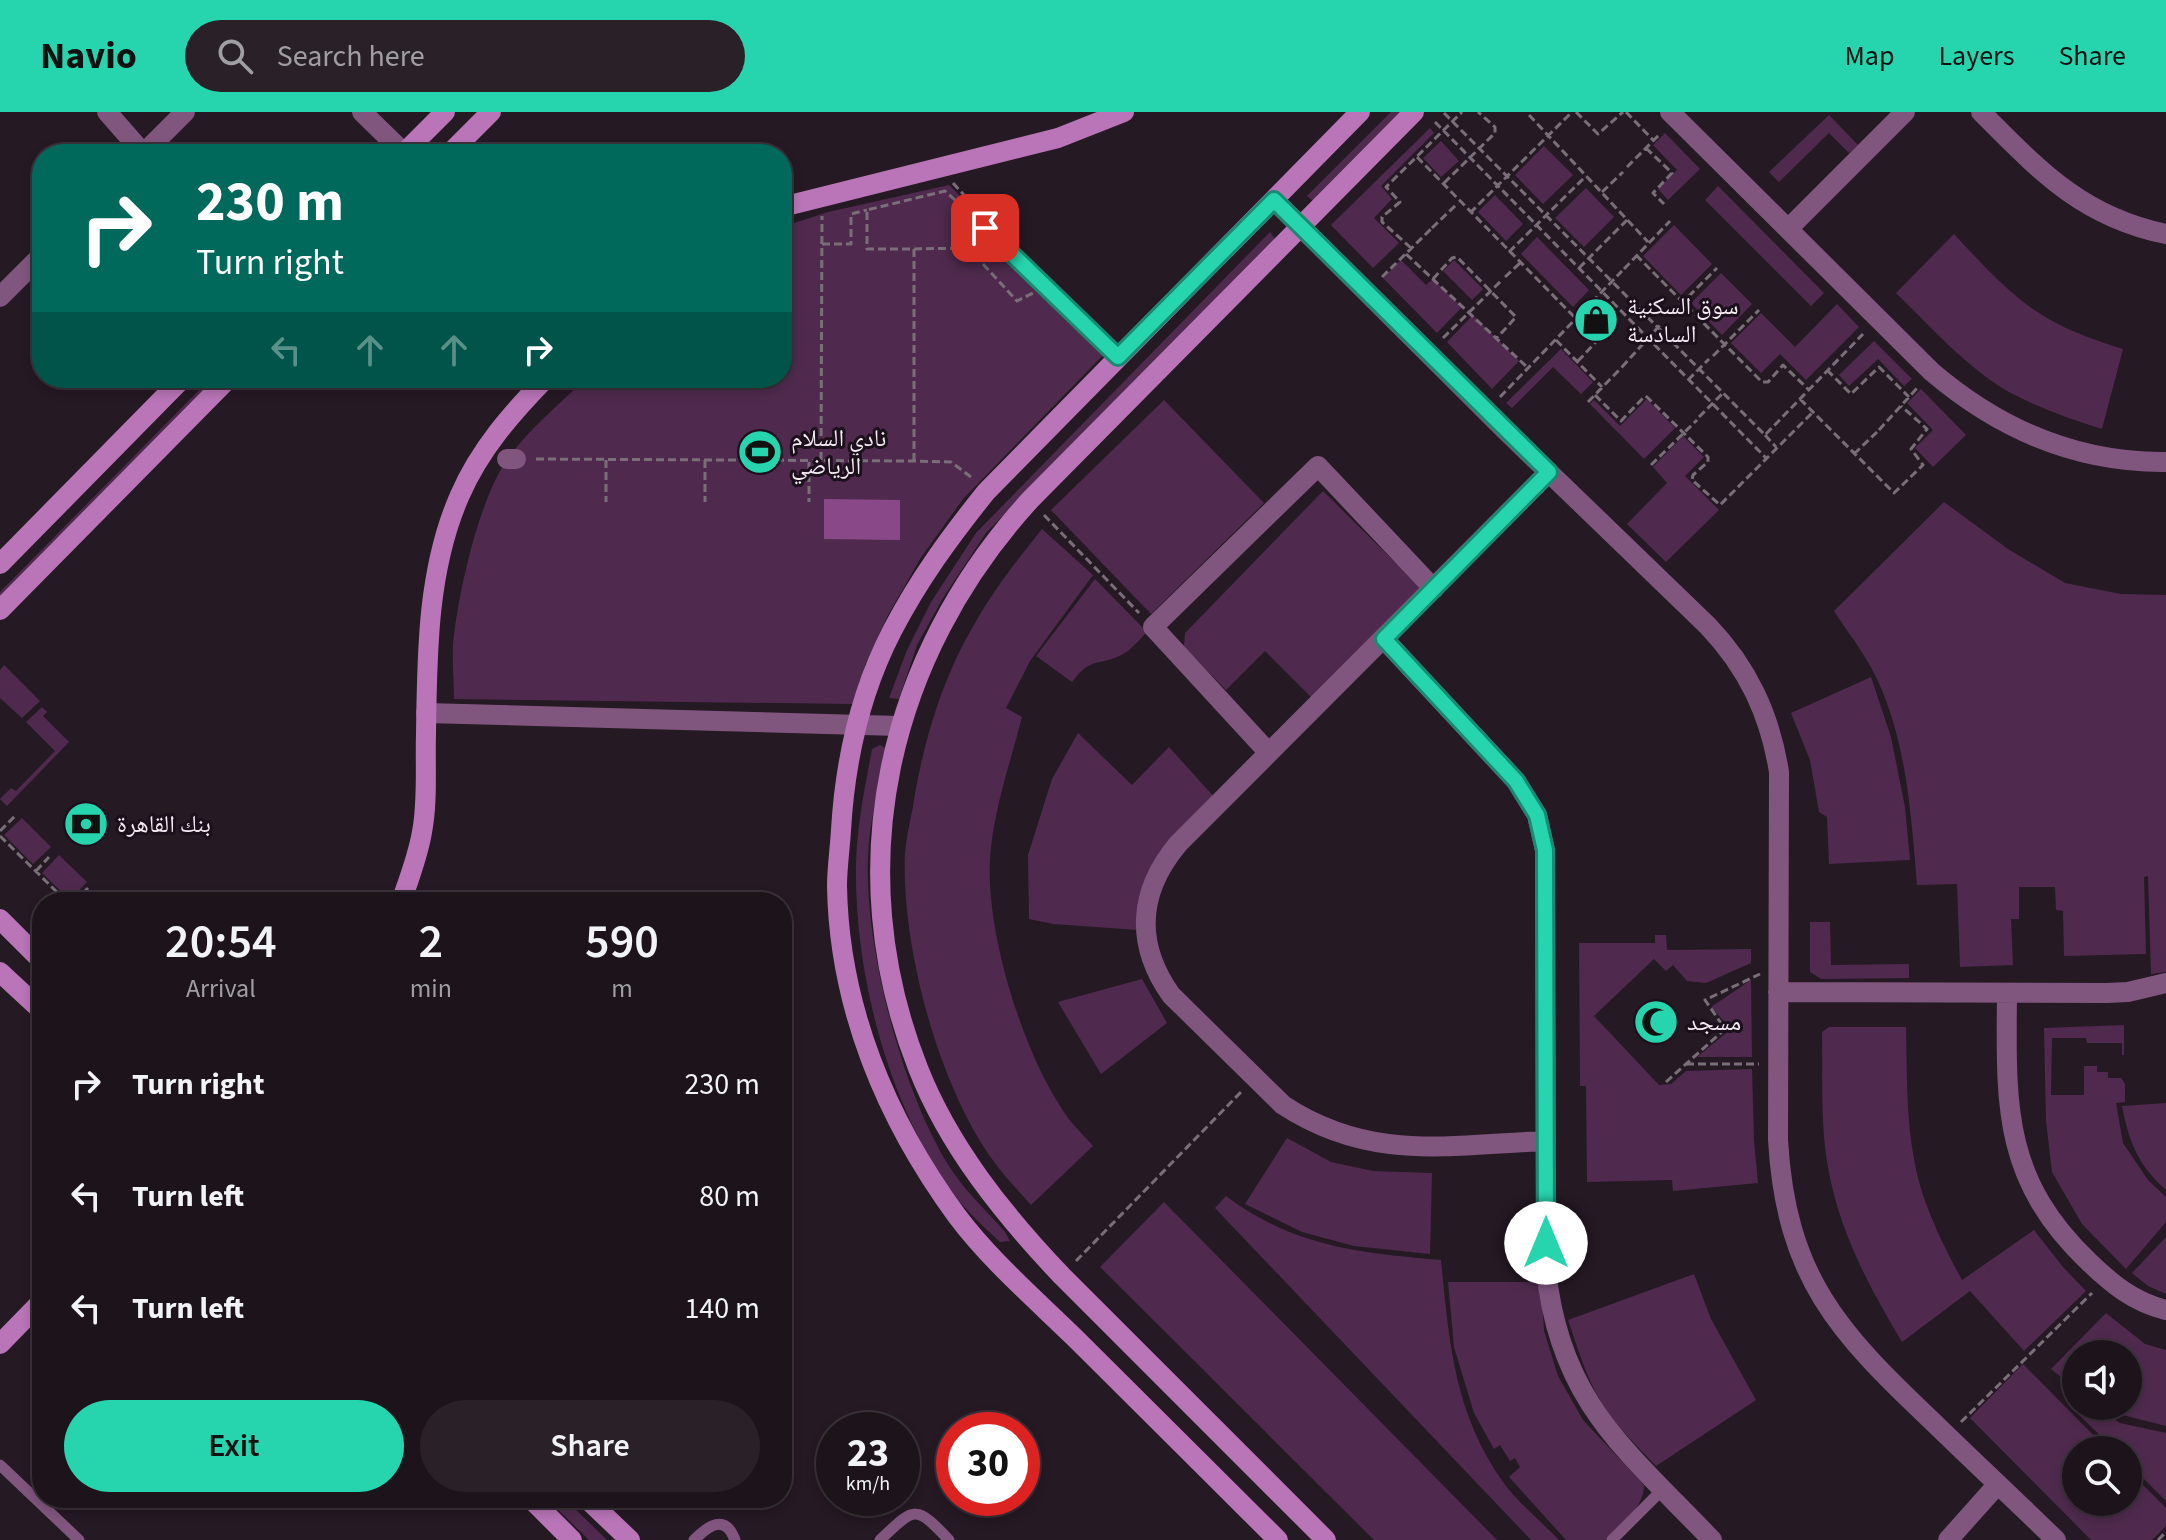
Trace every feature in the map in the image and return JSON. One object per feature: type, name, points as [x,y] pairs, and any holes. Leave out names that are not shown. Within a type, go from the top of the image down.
[{"type":"street","points":[[107,112],[134,144]]},
{"type":"street","points":[[153,144],[185,112]]},
{"type":"street","points":[[362,112],[394,144]]},
{"type":"street","points":[[414,144],[445,112]]},
{"type":"street","points":[[459,144],[491,112]]},
{"type":"street","points":[[792,204],[1058,138],[1124,112]]},
{"type":"street","points":[[1278,1540],[1006,1270],[959,1218],[912,1150],[879,1083],[859,1026],[843,952],[837,885],[844,787],[857,724],[891,633],[937,553],[986,492],[1360,112]]},
{"type":"street","points":[[1326,1540],[1030,1243],[987,1188],[949,1131],[919,1069],[897,1004],[884,936],[880,869],[885,801],[899,726],[923,660],[959,592],[1003,529],[1414,112]]},
{"type":"street","points":[[1788,229],[1905,112]]},
{"type":"street","points":[[1981,112],[2070,195],[2106,215],[2166,234]]},
{"type":"street","points":[[1667,121],[1788,229],[1932,372],[1984,412],[2034,438],[2061,447],[2116,460],[2166,462]]},
{"type":"street","points":[[1274,200],[1725,643],[1745,673],[1762,704],[1776,749],[1779,772],[1778,1140],[1783,1194],[1797,1246],[1824,1302],[1859,1351],[2056,1540]]},
{"type":"street","points":[[0,297],[32,265]]},
{"type":"street","points":[[0,564],[173,388]]},
{"type":"street","points":[[0,610],[219,388]]},
{"type":"street","points":[[404,892],[422,830],[432,600],[443,548],[459,497],[484,452],[508,417],[536,388]]},
{"type":"street","points":[[1269,753],[1153,627],[1318,466],[1434,589]]},
{"type":"street","points":[[1546,1141],[1405,1146],[1344,1137],[1302,1118],[1283,1105],[1171,995],[1161,982],[1149,952],[1146,920],[1152,887],[1167,857],[1549,472]]},
{"type":"street","points":[[1384,639],[1516,781],[1537,815],[1545,850],[1546,1269],[1550,1307],[1574,1379],[1593,1411],[1608,1431],[1712,1540]]},
{"type":"street","points":[[426,713],[899,726]]},
{"type":"street","points":[[3,927],[32,952]]},
{"type":"street","points":[[0,972],[32,1002]]},
{"type":"street","points":[[1778,992],[2107,993],[2128,992],[2166,983]]},
{"type":"street","points":[[2007,993],[2007,1091],[2014,1135],[2038,1201],[2081,1254],[2106,1279],[2139,1301],[2166,1310]]},
{"type":"street","points":[[1006,1270],[1030,1243]]},
{"type":"street","points":[[0,1344],[32,1311]]},
{"type":"street","points":[[1948,1540],[1998,1484]]},
{"type":"street","points":[[540,1508],[572,1540]]},
{"type":"street","points":[[596,1508],[630,1540]]},
{"type":"lane","points":[[963,211],[1118,357]]},
{"type":"lane","points":[[0,1465],[32,1495]]},
{"type":"lane","points":[[1612,1540],[1663,1489]]},
{"type":"lane","points":[[45,1508],[79,1540]]},
{"type":"lane","points":[[880,1540],[905,1516],[916,1513],[929,1519],[949,1540]]},
{"type":"lane","points":[[694,1540],[707,1527],[718,1524],[728,1528],[735,1540]]},
{"type":"path","points":[[1411,248],[1382,219],[1400,202],[1387,189],[1387,185],[1462,112]]},
{"type":"path","points":[[1443,184],[1496,131],[1478,112]]},
{"type":"path","points":[[1470,213],[1574,112],[1598,134],[1625,112],[1653,140]]},
{"type":"path","points":[[1444,113],[1777,448]]},
{"type":"path","points":[[1529,115],[1648,242]]},
{"type":"path","points":[[1627,167],[1667,121]]},
{"type":"path","points":[[1435,122],[1767,459]]},
{"type":"path","points":[[1646,148],[1672,173],[1653,193],[1664,204]]},
{"type":"path","points":[[1417,157],[1595,341],[1578,361]]},
{"type":"path","points":[[1602,192],[1623,172]]},
{"type":"path","points":[[1509,252],[1586,176]]},
{"type":"path","points":[[822,244],[851,244],[851,214],[945,191],[963,211],[960,239],[1017,301],[1044,288]]},
{"type":"path","points":[[1382,277],[1460,201]]},
{"type":"path","points":[[867,210],[867,249],[967,248]]},
{"type":"path","points":[[821,460],[822,214]]},
{"type":"path","points":[[1579,268],[1627,220]]},
{"type":"path","points":[[1500,397],[1670,221]]},
{"type":"path","points":[[914,249],[914,461]]},
{"type":"path","points":[[1406,254],[1528,368]]},
{"type":"path","points":[[1636,255],[1762,382],[1767,383],[1783,365],[1809,390]]},
{"type":"path","points":[[1433,279],[1452,258],[1457,257],[1516,319],[1496,339]]},
{"type":"path","points":[[1443,338],[1520,263]]},
{"type":"path","points":[[1682,303],[1717,268]]},
{"type":"path","points":[[1688,380],[1759,310]]},
{"type":"path","points":[[1765,435],[1878,319]]},
{"type":"path","points":[[1588,402],[1659,326]]},
{"type":"path","points":[[1556,340],[1602,387]]},
{"type":"path","points":[[1827,370],[1851,394],[1879,367],[1909,397]]},
{"type":"path","points":[[1854,454],[1932,372]]},
{"type":"path","points":[[1651,465],[1723,393]]},
{"type":"path","points":[[1595,395],[1621,421],[1646,396],[1708,457],[1708,462],[1693,475],[1692,480],[1718,505],[1813,412]]},
{"type":"path","points":[[1800,399],[1894,493],[1923,465],[1911,449],[1927,432],[1927,427],[1901,406]]},
{"type":"path","points":[[512,459],[951,462],[977,482]]},
{"type":"path","points":[[606,460],[606,502]]},
{"type":"path","points":[[705,460],[705,502]]},
{"type":"path","points":[[809,460],[809,502]]},
{"type":"path","points":[[1030,500],[1153,627]]},
{"type":"path","points":[[16,815],[0,833],[57,892]]},
{"type":"path","points":[[36,871],[49,857]]},
{"type":"path","points":[[84,892],[88,888]]},
{"type":"path","points":[[1666,1082],[1725,1029],[1705,1000],[1778,965]]},
{"type":"path","points":[[1686,1064],[1778,1065]]},
{"type":"path","points":[[1062,1276],[1255,1078]]},
{"type":"path","points":[[1947,1435],[2106,1279]]},
{"type":"path","points":[[2158,1540],[2166,1532]]},
{"type":"shaded area","points":[[1391,112],[1404,112],[1313,201],[1307,196]]},
{"type":"shaded area","points":[[1829,115],[1858,145],[1849,153],[1829,133],[1779,182],[1769,172]]},
{"type":"shaded area","points":[[1430,128],[1434,133],[1381,186],[1392,199],[1374,218],[1399,243],[1373,268],[1331,225]]},
{"type":"shaded area","points":[[1665,133],[1700,169],[1668,200],[1658,189],[1677,170],[1653,145]]},
{"type":"shaded area","points":[[1441,141],[1459,161],[1441,177],[1423,158]]},
{"type":"shaded area","points":[[1544,146],[1573,175],[1543,204],[1515,175]]},
{"type":"shaded area","name":"نادي السلام الرياضي","points":[[949,185],[1113,345],[963,499],[920,559],[887,617],[866,663],[853,704],[454,699],[453,651],[465,573],[488,496],[517,446],[576,388],[792,388],[792,224],[828,212]]},
{"type":"shaded area","points":[[1718,186],[1824,293],[1811,306],[1705,200]]},
{"type":"shaded area","points":[[1586,188],[1614,217],[1584,247],[1555,218]]},
{"type":"shaded area","points":[[1495,195],[1523,224],[1506,241],[1478,212]]},
{"type":"shaded area","points":[[1674,225],[1712,264],[1681,295],[1643,256]]},
{"type":"shaded area","points":[[1270,232],[1275,239],[986,533],[943,598],[917,645],[899,699],[889,698],[907,650],[931,602],[976,533]]},
{"type":"shaded area","points":[[1954,234],[2034,310],[2075,332],[2123,349],[2102,429],[2043,408],[1993,382],[1950,346],[1896,293]]},
{"type":"shaded area","points":[[1537,237],[1589,290],[1573,307],[1521,254]]},
{"type":"shaded area","points":[[1401,260],[1426,285],[1433,279],[1462,307],[1437,333],[1383,278]]},
{"type":"shaded area","points":[[1454,260],[1483,289],[1472,300],[1443,271]]},
{"type":"shaded area","points":[[1721,273],[1752,304],[1722,335],[1691,303]]},
{"type":"shaded area","points":[[1837,304],[1859,327],[1806,380],[1780,354],[1761,373],[1731,343],[1761,313],[1795,347]]},
{"type":"shaded area","points":[[1473,315],[1519,361],[1492,389],[1447,342]]},
{"type":"shaded area","points":[[1874,341],[1912,379],[1904,386],[1878,359],[1849,386],[1839,375]]},
{"type":"shaded area","points":[[1561,349],[1593,382],[1581,394],[1553,367],[1512,408],[1506,403]]},
{"type":"shaded area","points":[[201,388],[221,388],[0,610],[0,592]]},
{"type":"shaded area","points":[[1921,389],[1966,435],[1933,467],[1915,448],[1933,430],[1907,403]]},
{"type":"shaded area","points":[[1647,399],[1675,428],[1644,459],[1590,404],[1594,400],[1620,426]]},
{"type":"shaded area","points":[[1164,400],[1264,503],[1151,614],[1051,510]]},
{"type":"shaded area","points":[[1683,436],[1704,457],[1685,476],[1719,510],[1666,562],[1627,524],[1667,483],[1653,467]]},
{"type":"shaded area","points":[[1323,491],[1425,592],[1316,702],[1265,651],[1226,690],[1184,647],[1185,633]]},
{"type":"shaded area","points":[[824,499],[900,500],[900,540],[824,539]]},
{"type":"shaded area","points":[[1944,502],[2008,549],[2065,583],[2121,594],[2166,595],[2166,972],[2151,974],[2148,876],[2144,877],[2146,954],[2064,956],[2063,911],[2056,910],[2055,887],[2019,887],[2019,919],[2011,919],[2013,965],[1960,967],[1957,884],[1917,885],[1906,780],[1895,729],[1873,670],[1834,611]]},
{"type":"shaded area","points":[[1042,529],[1093,575],[1030,661],[1006,708],[1022,717],[995,824],[990,889],[1000,955],[1033,1055],[1065,1114],[1093,1146],[1031,1205],[996,1165],[973,1128],[940,1053],[927,1012],[909,929],[905,853],[927,738],[952,667],[990,598]]},
{"type":"shaded area","points":[[1095,579],[1147,632],[1126,652],[1085,668],[1072,682],[1036,656]]},
{"type":"shaded area","points":[[4,665],[40,701],[22,718],[0,698],[0,670]]},
{"type":"shaded area","points":[[1871,677],[1891,737],[1905,807],[1910,860],[1829,864],[1827,817],[1819,812],[1810,760],[1791,713]]},
{"type":"shaded area","points":[[42,707],[47,712],[43,716],[69,742],[7,806],[0,799],[11,788],[16,791],[55,751],[26,722]]},
{"type":"shaded area","points":[[1078,733],[1132,785],[1169,747],[1216,799],[1181,836],[1138,930],[1053,924],[1029,919],[1028,855],[1052,779]]},
{"type":"shaded area","points":[[880,745],[887,749],[870,830],[868,893],[890,1020],[918,1104],[935,1141],[959,1180],[1010,1241],[1000,1242],[969,1212],[930,1158],[910,1120],[879,1036],[861,949],[856,864],[872,749]]},
{"type":"shaded area","points":[[22,818],[51,847],[33,864],[4,835]]},
{"type":"shaded area","points":[[59,855],[87,882],[78,892],[62,892],[42,873]]},
{"type":"shaded area","points":[[1810,922],[1830,922],[1831,965],[1909,964],[1909,978],[1821,979],[1810,972]]},
{"type":"shaded area","points":[[1655,935],[1666,935],[1667,950],[1751,949],[1751,963],[1706,983],[1687,981],[1673,965],[1666,971],[1654,959],[1594,1016],[1659,1085],[1671,1084],[1686,1071],[1752,1069],[1758,1183],[1673,1191],[1672,1180],[1587,1182],[1586,1086],[1580,1086],[1579,943],[1655,943]]},
{"type":"shaded area","points":[[1142,979],[1167,1023],[1101,1074],[1058,1002]]},
{"type":"shaded area","points":[[1751,980],[1752,1057],[1697,1057],[1731,1029],[1711,1007]]},
{"type":"shaded area","points":[[2124,1025],[2124,1055],[2122,1043],[2087,1043],[2086,1038],[2052,1038],[2051,1095],[2084,1095],[2084,1066],[2097,1066],[2097,1072],[2108,1072],[2108,1078],[2121,1078],[2125,1084],[2125,1102],[2116,1103],[2123,1143],[2148,1180],[2166,1197],[2166,1222],[2126,1269],[2082,1224],[2052,1172],[2046,1121],[2044,1028]]},
{"type":"shaded area","points":[[1829,1027],[1906,1027],[1908,1110],[1917,1175],[1933,1221],[1962,1280],[2034,1230],[2086,1291],[2024,1351],[1970,1291],[1902,1342],[1857,1258],[1833,1191],[1825,1150],[1822,1100],[1822,1032]]},
{"type":"shaded area","points":[[2166,1103],[2166,1190],[2136,1152],[2122,1106]]},
{"type":"shaded area","points":[[1287,1138],[1331,1162],[1373,1171],[1432,1173],[1430,1254],[1354,1246],[1302,1232],[1245,1204]]},
{"type":"shaded area","points":[[1226,1196],[1277,1227],[1303,1237],[1355,1250],[1441,1260],[1451,1348],[1474,1430],[1509,1490],[1559,1540],[1531,1540],[1215,1208]]},
{"type":"shaded area","points":[[1164,1202],[1497,1540],[1374,1540],[1100,1267]]},
{"type":"shaded area","points":[[2166,1237],[2166,1294],[2148,1286],[2132,1273]]},
{"type":"shaded area","points":[[1694,1274],[1711,1319],[1756,1400],[1656,1466],[1602,1403],[1587,1373],[1568,1320]]},
{"type":"shaded area","points":[[1448,1282],[1541,1282],[1544,1331],[1558,1376],[1583,1420],[1644,1485],[1636,1508],[1606,1540],[1566,1540],[1509,1477],[1520,1467],[1515,1458],[1510,1461],[1500,1445],[1494,1449],[1474,1413],[1454,1347]]},
{"type":"shaded area","points":[[2106,1313],[2140,1340],[2079,1340]]},
{"type":"shaded area","points":[[2142,1342],[2166,1350],[2166,1426],[2142,1420]]},
{"type":"shaded area","points":[[2062,1358],[2062,1378],[2051,1369]]},
{"type":"shaded area","points":[[2023,1364],[2062,1403],[2062,1420],[2078,1420],[2094,1436],[2062,1436],[2062,1511],[1970,1418]]},
{"type":"shaded area","points":[[2084,1420],[2115,1420],[2166,1433],[2166,1501],[2142,1477],[2142,1436],[2101,1436]]},
{"type":"shaded area","points":[[2142,1484],[2166,1508],[2166,1526],[2152,1540],[2091,1540],[2067,1516],[2142,1516]]},
{"type":"shaded area","points":[[556,1508],[574,1508],[607,1540],[589,1540]]},
{"type":"place","name":"سوق السكنية السادسة","points":[[1596,320]]},
{"type":"place","name":"نادي السلام الرياضي","points":[[760,452]]},
{"type":"place","name":"بنك القاهرة","points":[[86,824]]},
{"type":"place","name":"مسجد","points":[[1656,1022]]},
{"type":"route","points":[[985,228],[1118,357],[1274,200],[1549,472],[1384,639],[1516,781],[1529,798],[1543,832],[1546,1243]]}]
